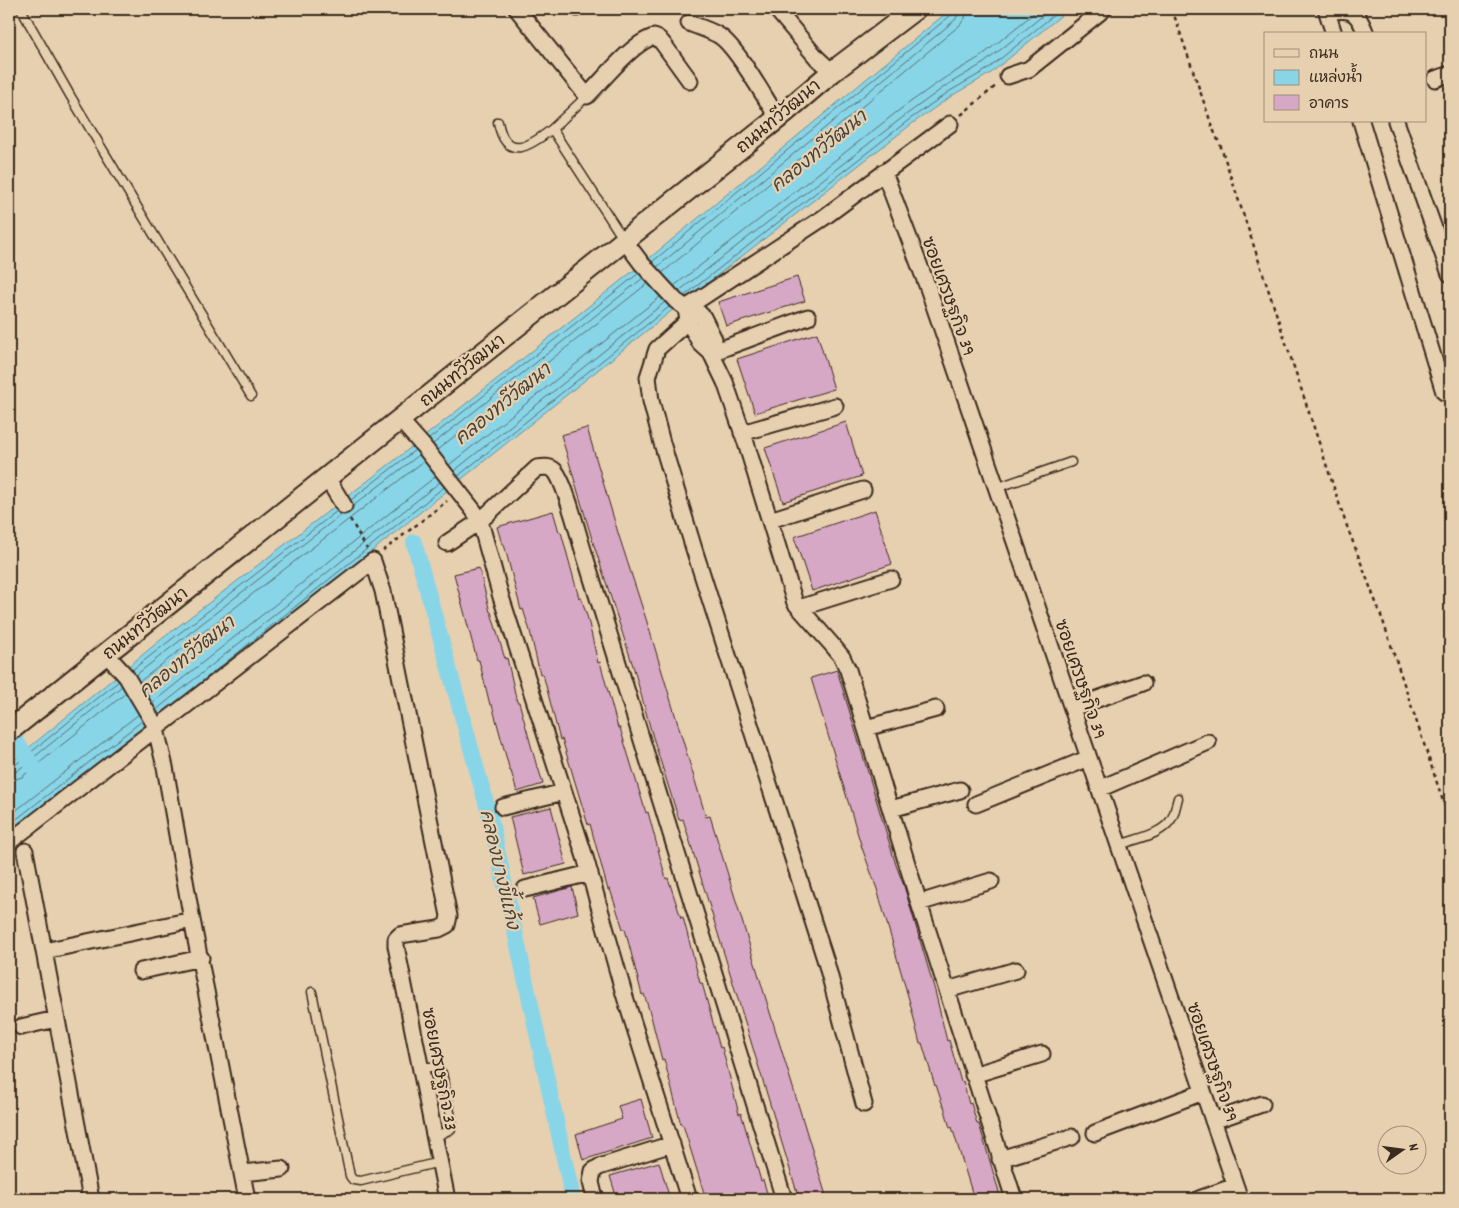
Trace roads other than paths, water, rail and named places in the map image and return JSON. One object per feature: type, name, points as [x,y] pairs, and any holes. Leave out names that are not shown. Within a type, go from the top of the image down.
[{"type":"main road","name":"ถนนทวีวัฒนา","points":[[16,726],[778,118],[832,72],[892,16],[915,9]]},
{"type":"street","points":[[517,9],[588,96],[633,49],[644,40],[654,37],[664,45],[690,82]]},
{"type":"street","points":[[776,9],[817,58],[832,72]]},
{"type":"street","points":[[1008,76],[1029,69],[1104,9]]},
{"type":"street","points":[[1333,32],[1327,10],[1344,9],[1354,13],[1363,25],[1365,32]]},
{"type":"street","points":[[689,23],[719,35],[726,41],[736,53],[778,118]]},
{"type":"street","points":[[1435,79],[1450,74]]},
{"type":"street","points":[[1361,122],[1444,392]]},
{"type":"street","points":[[1396,122],[1450,274]]},
{"type":"street","points":[[864,1104],[826,962],[694,550],[662,443],[648,377],[657,349],[683,310],[823,218],[950,124]]},
{"type":"street","name":"ซอยเศรษฐกิจ 39","points":[[884,172],[928,288],[1238,1193]]},
{"type":"street","points":[[624,240],[642,264],[683,310],[700,343],[711,354],[724,382],[742,433],[795,603],[842,656],[848,670],[919,903],[1014,1199]]},
{"type":"street","points":[[711,354],[808,317]]},
{"type":"street","points":[[742,433],[835,406]]},
{"type":"street","points":[[400,420],[424,447],[480,521],[501,597],[590,873],[625,997],[689,1199]]},
{"type":"street","points":[[447,543],[480,521],[537,468],[544,466],[555,472],[562,485],[587,562],[784,1199]]},
{"type":"street","points":[[327,478],[344,506]]},
{"type":"street","points":[[770,520],[863,490]]},
{"type":"street","name":"ซอยเศรษฐกิจ 33","points":[[155,726],[371,558],[383,591],[449,916],[447,925],[400,935],[396,939],[447,1199]]},
{"type":"street","points":[[799,608],[891,579]]},
{"type":"street","points":[[106,654],[126,676],[155,726],[165,767],[192,920],[247,1199]]},
{"type":"street","points":[[1072,708],[1142,684]]},
{"type":"street","points":[[866,728],[936,709]]},
{"type":"street","points":[[9,842],[155,726]]},
{"type":"street","points":[[1100,789],[1208,742]]},
{"type":"street","points":[[976,804],[1089,758]]},
{"type":"street","points":[[891,810],[960,790]]},
{"type":"street","points":[[503,807],[564,792]]},
{"type":"street","points":[[25,851],[91,1199]]},
{"type":"street","points":[[525,889],[590,873]]},
{"type":"street","points":[[919,903],[991,881]]},
{"type":"street","points":[[44,950],[192,920]]},
{"type":"street","points":[[141,971],[201,958]]},
{"type":"street","points":[[947,990],[1016,970]]},
{"type":"street","points":[[21,1027],[56,1018]]},
{"type":"street","points":[[973,1075],[1042,1054]]},
{"type":"street","points":[[1095,1133],[1203,1092]]},
{"type":"street","points":[[1213,1121],[1262,1104]]},
{"type":"street","points":[[1000,1159],[1072,1137]]},
{"type":"street","points":[[595,1199],[591,1182],[593,1171],[599,1167],[672,1144]]},
{"type":"street","points":[[242,1173],[282,1169]]},
{"type":"street","points":[[1199,1199],[1238,1193]]},
{"type":"lane","points":[[21,9],[71,97],[251,396]]},
{"type":"lane","points":[[498,122],[500,136],[507,144],[524,147],[534,143],[552,129],[588,96]]},
{"type":"lane","points":[[552,129],[624,240]]},
{"type":"lane","points":[[996,488],[1071,462]]},
{"type":"lane","points":[[1118,845],[1164,828],[1171,819],[1178,798]]},
{"type":"lane","points":[[312,992],[350,1176],[353,1180],[361,1181],[440,1162]]},
{"type":"water","name":"คลองทวีวัฒนา","points":[[951,9],[1069,9],[991,73],[953,95],[913,123],[665,316],[9,840],[9,764],[163,638],[395,460],[657,252]]},
{"type":"waterway","name":"คลองบางขี้แก้ง","points":[[414,542],[490,817],[573,1199]]},
{"type":"waterway","points":[[9,730],[35,770]]}]
